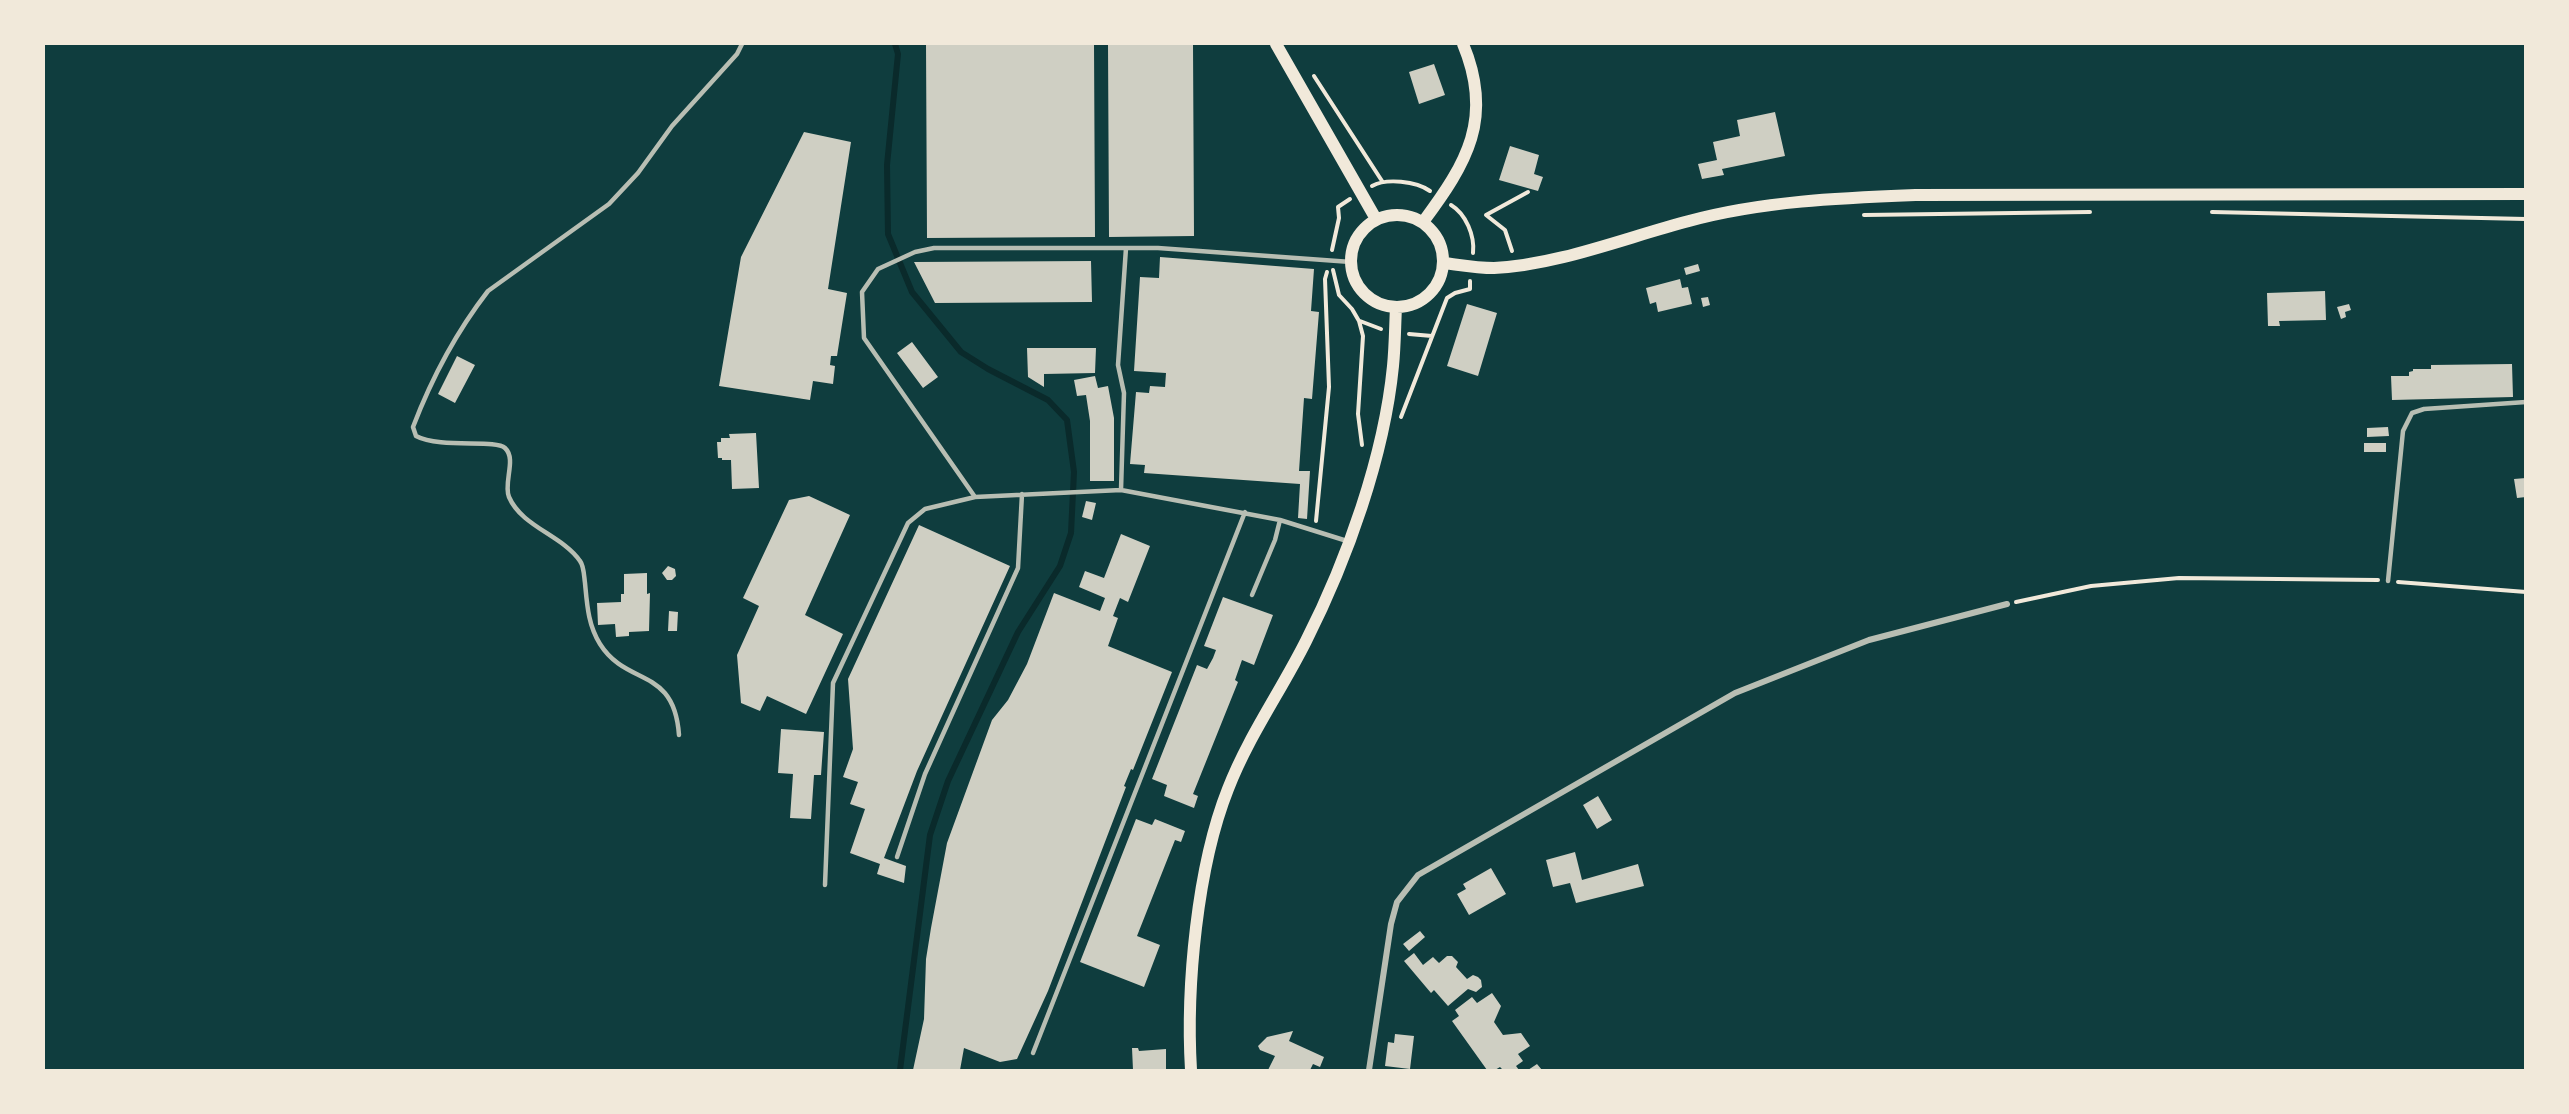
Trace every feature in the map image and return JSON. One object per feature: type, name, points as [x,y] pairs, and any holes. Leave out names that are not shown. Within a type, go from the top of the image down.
[{"type":"main road","points":[[1276,44],[1376,219]]},
{"type":"main road","points":[[1423,222],[1463,162],[1474,128],[1477,104],[1472,72],[1463,44]]},
{"type":"main road","points":[[1444,263],[1471,266],[1518,266],[1626,240],[1691,220],[1784,203],[1823,199],[1917,195],[2526,194]]},
{"type":"main road","points":[[1395,214],[1423,222],[1435,233],[1442,248],[1444,263],[1441,275],[1429,295],[1419,302],[1396,307],[1376,301],[1359,288],[1353,275],[1352,249],[1357,237],[1365,227],[1376,219],[1395,214]]},
{"type":"main road","points":[[1191,1071],[1194,954],[1200,909],[1219,815],[1236,768],[1305,643],[1329,594],[1350,542],[1365,495],[1385,413],[1393,367],[1396,307]]},
{"type":"street","points":[[1369,1071],[1391,924],[1397,902],[1418,875],[1735,693],[1869,640],[2007,604]]},
{"type":"lane","points":[[680,735],[678,717],[672,700],[644,676],[612,659],[594,636],[582,563],[574,554],[521,515],[513,505],[507,487],[509,456],[505,448],[496,444],[449,445],[427,442],[416,436],[413,427],[431,385],[488,291],[609,204],[638,173],[672,126],[730,62],[742,44]]},
{"type":"lane","points":[[975,497],[864,338],[862,292],[878,269],[915,252],[934,248],[1126,248],[1351,262]]},
{"type":"lane","points":[[1121,490],[1124,393],[1118,365],[1126,248]]},
{"type":"lane","points":[[2388,581],[2403,431],[2412,413],[2424,409],[2526,402]]},
{"type":"lane","points":[[825,885],[833,683],[908,523],[925,509],[975,497],[1121,490],[1245,512],[1280,520],[1350,542]]},
{"type":"lane","points":[[897,857],[925,774],[1018,568],[1022,494]]},
{"type":"lane","points":[[1033,1053],[1245,512]]},
{"type":"lane","points":[[1252,595],[1275,540],[1280,520]]},
{"type":"path","points":[[1312,73],[1382,180],[1425,187],[1460,211],[1474,241],[1470,289],[1447,298],[1404,413],[1397,422]]},
{"type":"path","points":[[1518,266],[1505,231],[1486,215],[1528,192]]},
{"type":"path","points":[[1315,531],[1329,387],[1325,279],[1339,218],[1338,207]]},
{"type":"path","points":[[1852,215],[2098,212]]},
{"type":"path","points":[[2204,212],[2526,219]]},
{"type":"path","points":[[1331,260],[1339,295],[1352,309],[1359,321],[1363,336],[1358,414],[1362,450]]},
{"type":"path","points":[[2007,604],[2091,586],[2179,578],[2388,581],[2526,592]]},
{"type":"building","points":[[926,44],[1094,44],[1095,237],[927,238]]},
{"type":"building","points":[[1108,44],[1193,44],[1194,236],[1109,237]]},
{"type":"building","points":[[1434,64],[1445,95],[1419,104],[1409,72]]},
{"type":"building","points":[[1775,112],[1785,156],[1722,169],[1724,175],[1702,179],[1698,164],[1717,160],[1713,142],[1740,136],[1737,120]]},
{"type":"building","points":[[804,132],[851,142],[828,289],[847,293],[837,356],[831,356],[830,365],[835,366],[833,384],[813,381],[810,400],[719,386],[741,257]]},
{"type":"building","points":[[1510,146],[1539,155],[1534,174],[1543,177],[1538,191],[1499,180]]},
{"type":"building","points":[[1160,257],[1314,269],[1311,311],[1319,312],[1312,399],[1304,398],[1299,471],[1310,471],[1307,519],[1298,518],[1300,484],[1144,473],[1145,465],[1130,464],[1136,392],[1149,393],[1150,386],[1165,387],[1166,373],[1134,371],[1140,277],[1159,278]]},
{"type":"building","points":[[1091,261],[1092,302],[935,303],[914,262]]},
{"type":"building","points":[[1698,264],[1700,271],[1686,275],[1684,268]]},
{"type":"building","points":[[1680,279],[1682,288],[1688,287],[1692,304],[1658,312],[1656,302],[1650,304],[1646,288]]},
{"type":"building","points":[[2325,291],[2326,320],[2279,321],[2280,326],[2268,326],[2267,293]]},
{"type":"building","points":[[1708,297],[1710,305],[1703,307],[1701,298]]},
{"type":"building","points":[[1467,304],[1497,313],[1478,376],[1447,366]]},
{"type":"building","points":[[2349,304],[2351,310],[2345,312],[2346,317],[2341,319],[2337,307]]},
{"type":"building","points":[[912,342],[938,377],[923,388],[897,353]]},
{"type":"building","points":[[1027,348],[1096,348],[1095,373],[1044,374],[1044,387],[1028,377]]},
{"type":"building","points":[[457,356],[475,365],[455,403],[438,394]]},
{"type":"building","points":[[2512,364],[2513,397],[2392,400],[2391,376],[2409,376],[2409,372],[2413,369],[2431,369],[2431,365]]},
{"type":"building","points":[[1095,376],[1098,388],[1108,386],[1114,418],[1114,481],[1090,481],[1090,421],[1086,395],[1077,396],[1074,380]]},
{"type":"building","points":[[2388,427],[2389,436],[2367,437],[2367,428]]},
{"type":"building","points":[[756,433],[759,488],[732,489],[731,460],[718,458],[717,442],[721,442],[721,438],[730,438],[729,434]]},
{"type":"building","points":[[2364,443],[2386,443],[2386,452],[2364,452]]},
{"type":"building","points":[[2526,478],[2526,497],[2517,498],[2514,479]]},
{"type":"building","points":[[809,496],[850,515],[805,615],[843,634],[806,714],[767,696],[760,711],[741,703],[737,655],[759,606],[743,598],[789,500]]},
{"type":"building","points":[[1086,501],[1096,503],[1092,520],[1082,517]]},
{"type":"building","points":[[919,525],[1010,566],[917,771],[884,858],[906,866],[904,883],[877,874],[880,864],[850,853],[865,809],[850,804],[858,782],[843,777],[853,749],[848,679]]},
{"type":"building","points":[[1121,534],[1150,546],[1128,602],[1120,598],[1113,616],[1118,618],[1108,646],[1172,672],[1133,770],[1131,769],[1124,786],[1126,787],[1048,991],[1017,1059],[1000,1062],[964,1048],[960,1070],[913,1070],[924,1019],[926,959],[947,843],[992,720],[1008,700],[1027,664],[1054,593],[1100,611],[1105,598],[1079,587],[1085,571],[1104,578]]},
{"type":"building","points":[[668,566],[675,569],[676,576],[672,580],[667,580],[662,573]]},
{"type":"building","points":[[647,573],[647,594],[650,593],[649,631],[629,632],[629,636],[616,637],[615,624],[598,625],[597,603],[621,602],[621,594],[624,594],[624,574]]},
{"type":"building","points":[[1223,597],[1273,615],[1254,665],[1242,660],[1235,680],[1238,682],[1193,794],[1198,796],[1194,808],[1164,796],[1167,785],[1152,779],[1197,665],[1207,669],[1213,658],[1216,650],[1204,646]]},
{"type":"building","points":[[669,611],[678,612],[677,631],[668,631]]},
{"type":"building","points":[[781,729],[824,732],[821,775],[814,775],[811,819],[790,818],[793,774],[778,773]]},
{"type":"building","points":[[1598,796],[1612,820],[1597,829],[1583,805]]},
{"type":"building","points":[[1136,819],[1152,825],[1155,819],[1185,831],[1181,842],[1175,840],[1137,936],[1160,945],[1144,987],[1080,962]]},
{"type":"building","points":[[1575,852],[1582,880],[1638,864],[1644,886],[1576,903],[1570,883],[1553,887],[1546,860]]},
{"type":"building","points":[[1491,868],[1506,894],[1469,915],[1457,894],[1466,889],[1463,884]]},
{"type":"building","points":[[1420,931],[1425,937],[1409,951],[1403,944]]},
{"type":"building","points":[[1414,953],[1423,965],[1433,957],[1439,963],[1447,956],[1452,956],[1458,962],[1456,967],[1467,979],[1473,975],[1478,977],[1482,987],[1476,992],[1468,989],[1448,1006],[1434,990],[1431,993],[1404,961]]},
{"type":"building","points":[[1492,993],[1501,1006],[1494,1022],[1503,1035],[1521,1033],[1530,1046],[1518,1054],[1523,1061],[1516,1066],[1519,1070],[1503,1070],[1500,1067],[1487,1070],[1452,1021],[1459,1016],[1455,1010],[1472,997],[1477,1003]]},
{"type":"building","points":[[1293,1031],[1289,1041],[1324,1057],[1320,1067],[1313,1064],[1310,1070],[1268,1070],[1275,1056],[1260,1050],[1258,1046],[1267,1037]]},
{"type":"building","points":[[1395,1034],[1414,1036],[1410,1069],[1385,1066],[1388,1042],[1394,1043]]},
{"type":"building","points":[[1132,1048],[1138,1048],[1139,1051],[1166,1049],[1166,1070],[1133,1070]]},
{"type":"building","points":[[1537,1064],[1542,1070],[1528,1070]]},
{"type":"waterway","points":[[895,44],[898,54],[887,165],[888,234],[912,292],[961,352],[988,369],[1048,400],[1067,420],[1074,472],[1071,533],[1060,566],[1018,632],[948,781],[930,835],[900,1070]]}]
